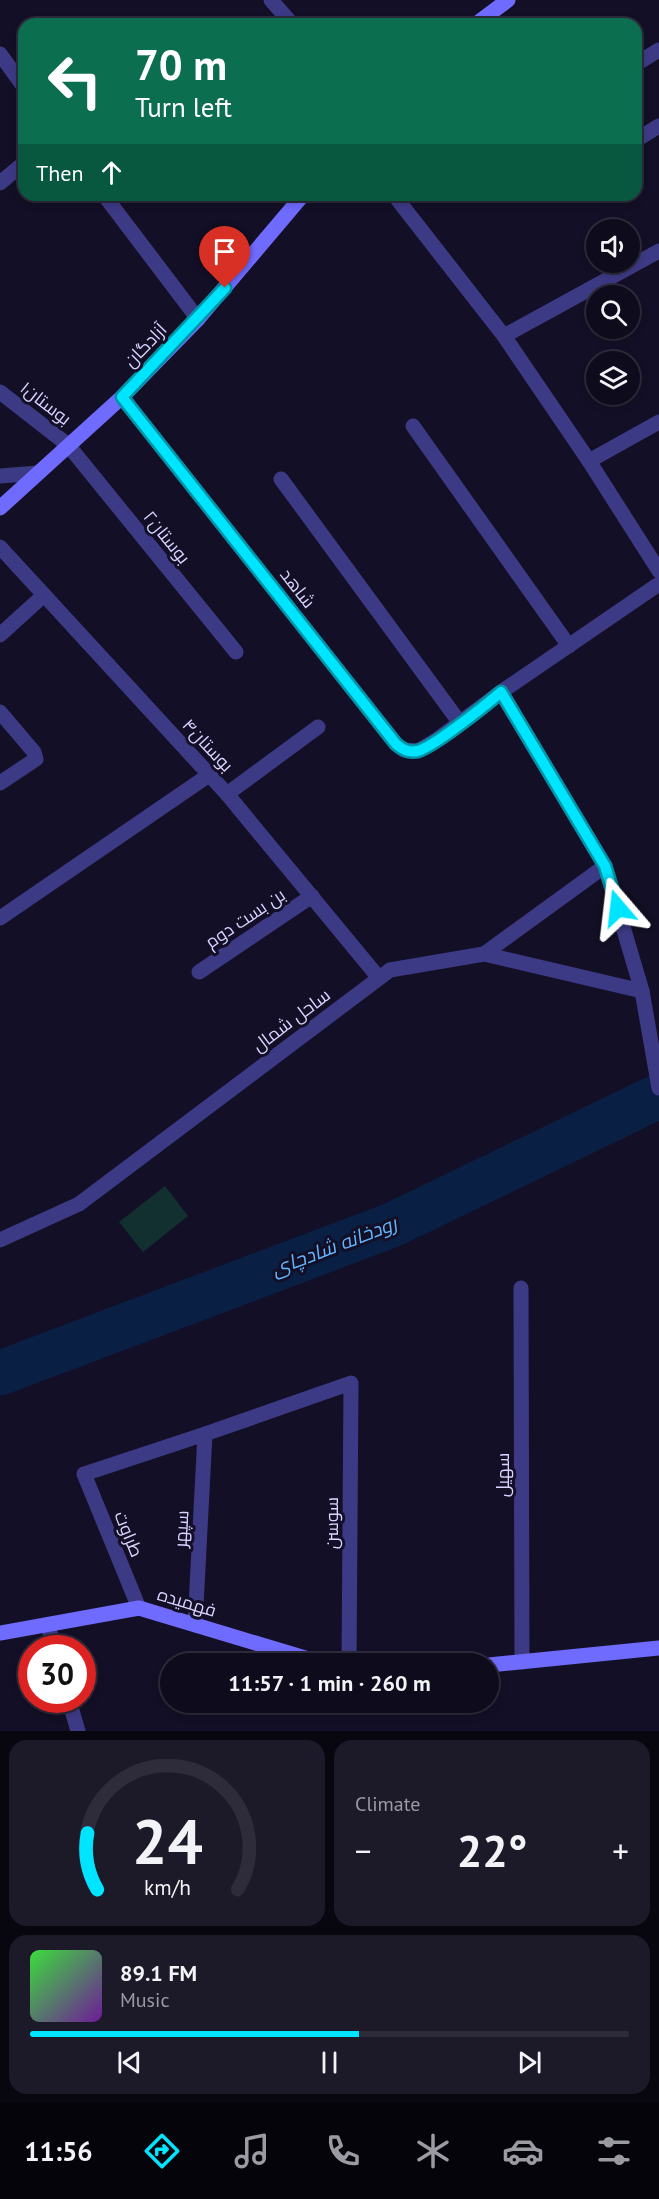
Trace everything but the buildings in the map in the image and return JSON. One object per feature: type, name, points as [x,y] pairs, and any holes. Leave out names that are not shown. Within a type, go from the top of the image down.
[{"type":"street","points":[[271,0],[287,18]]},
{"type":"street","points":[[482,18],[498,3]]},
{"type":"street","points":[[642,60],[659,50]]},
{"type":"street","points":[[0,54],[18,79]]},
{"type":"street","points":[[642,136],[659,126]]},
{"type":"street","points":[[0,183],[18,168]]},
{"type":"street","points":[[109,201],[198,319]]},
{"type":"street","name":"آزادگان","points":[[0,508],[122,397],[198,319],[298,201]]},
{"type":"street","points":[[399,201],[504,336],[589,461],[659,571]]},
{"type":"street","points":[[504,336],[659,251]]},
{"type":"street","name":"بوستان۱","points":[[0,392],[68,445]]},
{"type":"street","name":"شاهد","points":[[122,397],[396,744],[404,750],[418,751],[460,723]]},
{"type":"street","points":[[589,461],[659,422]]},
{"type":"street","points":[[413,426],[569,646]]},
{"type":"street","name":"بوستان۲","points":[[68,445],[236,652]]},
{"type":"street","points":[[0,476],[38,473]]},
{"type":"street","points":[[282,479],[460,723],[501,692],[659,584]]},
{"type":"street","name":"بوستان۴","points":[[0,547],[227,794],[379,978]]},
{"type":"street","points":[[0,635],[44,595]]},
{"type":"street","points":[[501,692],[605,866],[642,991],[659,1088]]},
{"type":"street","points":[[0,712],[34,753],[36,759],[0,783]]},
{"type":"street","points":[[227,794],[318,728]]},
{"type":"street","points":[[0,918],[209,775]]},
{"type":"street","points":[[484,954],[605,866]]},
{"type":"street","name":"بن بست دوم","points":[[199,972],[312,896]]},
{"type":"street","name":"ساحل شمال","points":[[0,1240],[79,1204],[390,970],[484,954],[642,991]]},
{"type":"street","name":"سهیل","points":[[521,1288],[522,1662]]},
{"type":"street","name":"سوسن","points":[[205,1434],[351,1383],[349,1653]]},
{"type":"street","name":"طراوت","points":[[139,1608],[84,1474],[205,1434]]},
{"type":"street","name":"سپهر","points":[[195,1625],[205,1434]]},
{"type":"street","name":"فهمیده","points":[[0,1633],[139,1608],[288,1653]]},
{"type":"street","points":[[48,1625],[51,1635]]},
{"type":"street","points":[[499,1664],[659,1648]]},
{"type":"street","points":[[73,1713],[78,1731]]},
{"type":"green space","points":[[165,1186],[188,1216],[143,1252],[119,1222]]},
{"type":"waterway","name":"رودخانه شادچای","points":[[0,1373],[392,1225],[659,1096]]},
{"type":"route","points":[[225,288],[122,397],[396,744],[404,750],[418,751],[501,692],[605,866],[618,908]]}]
